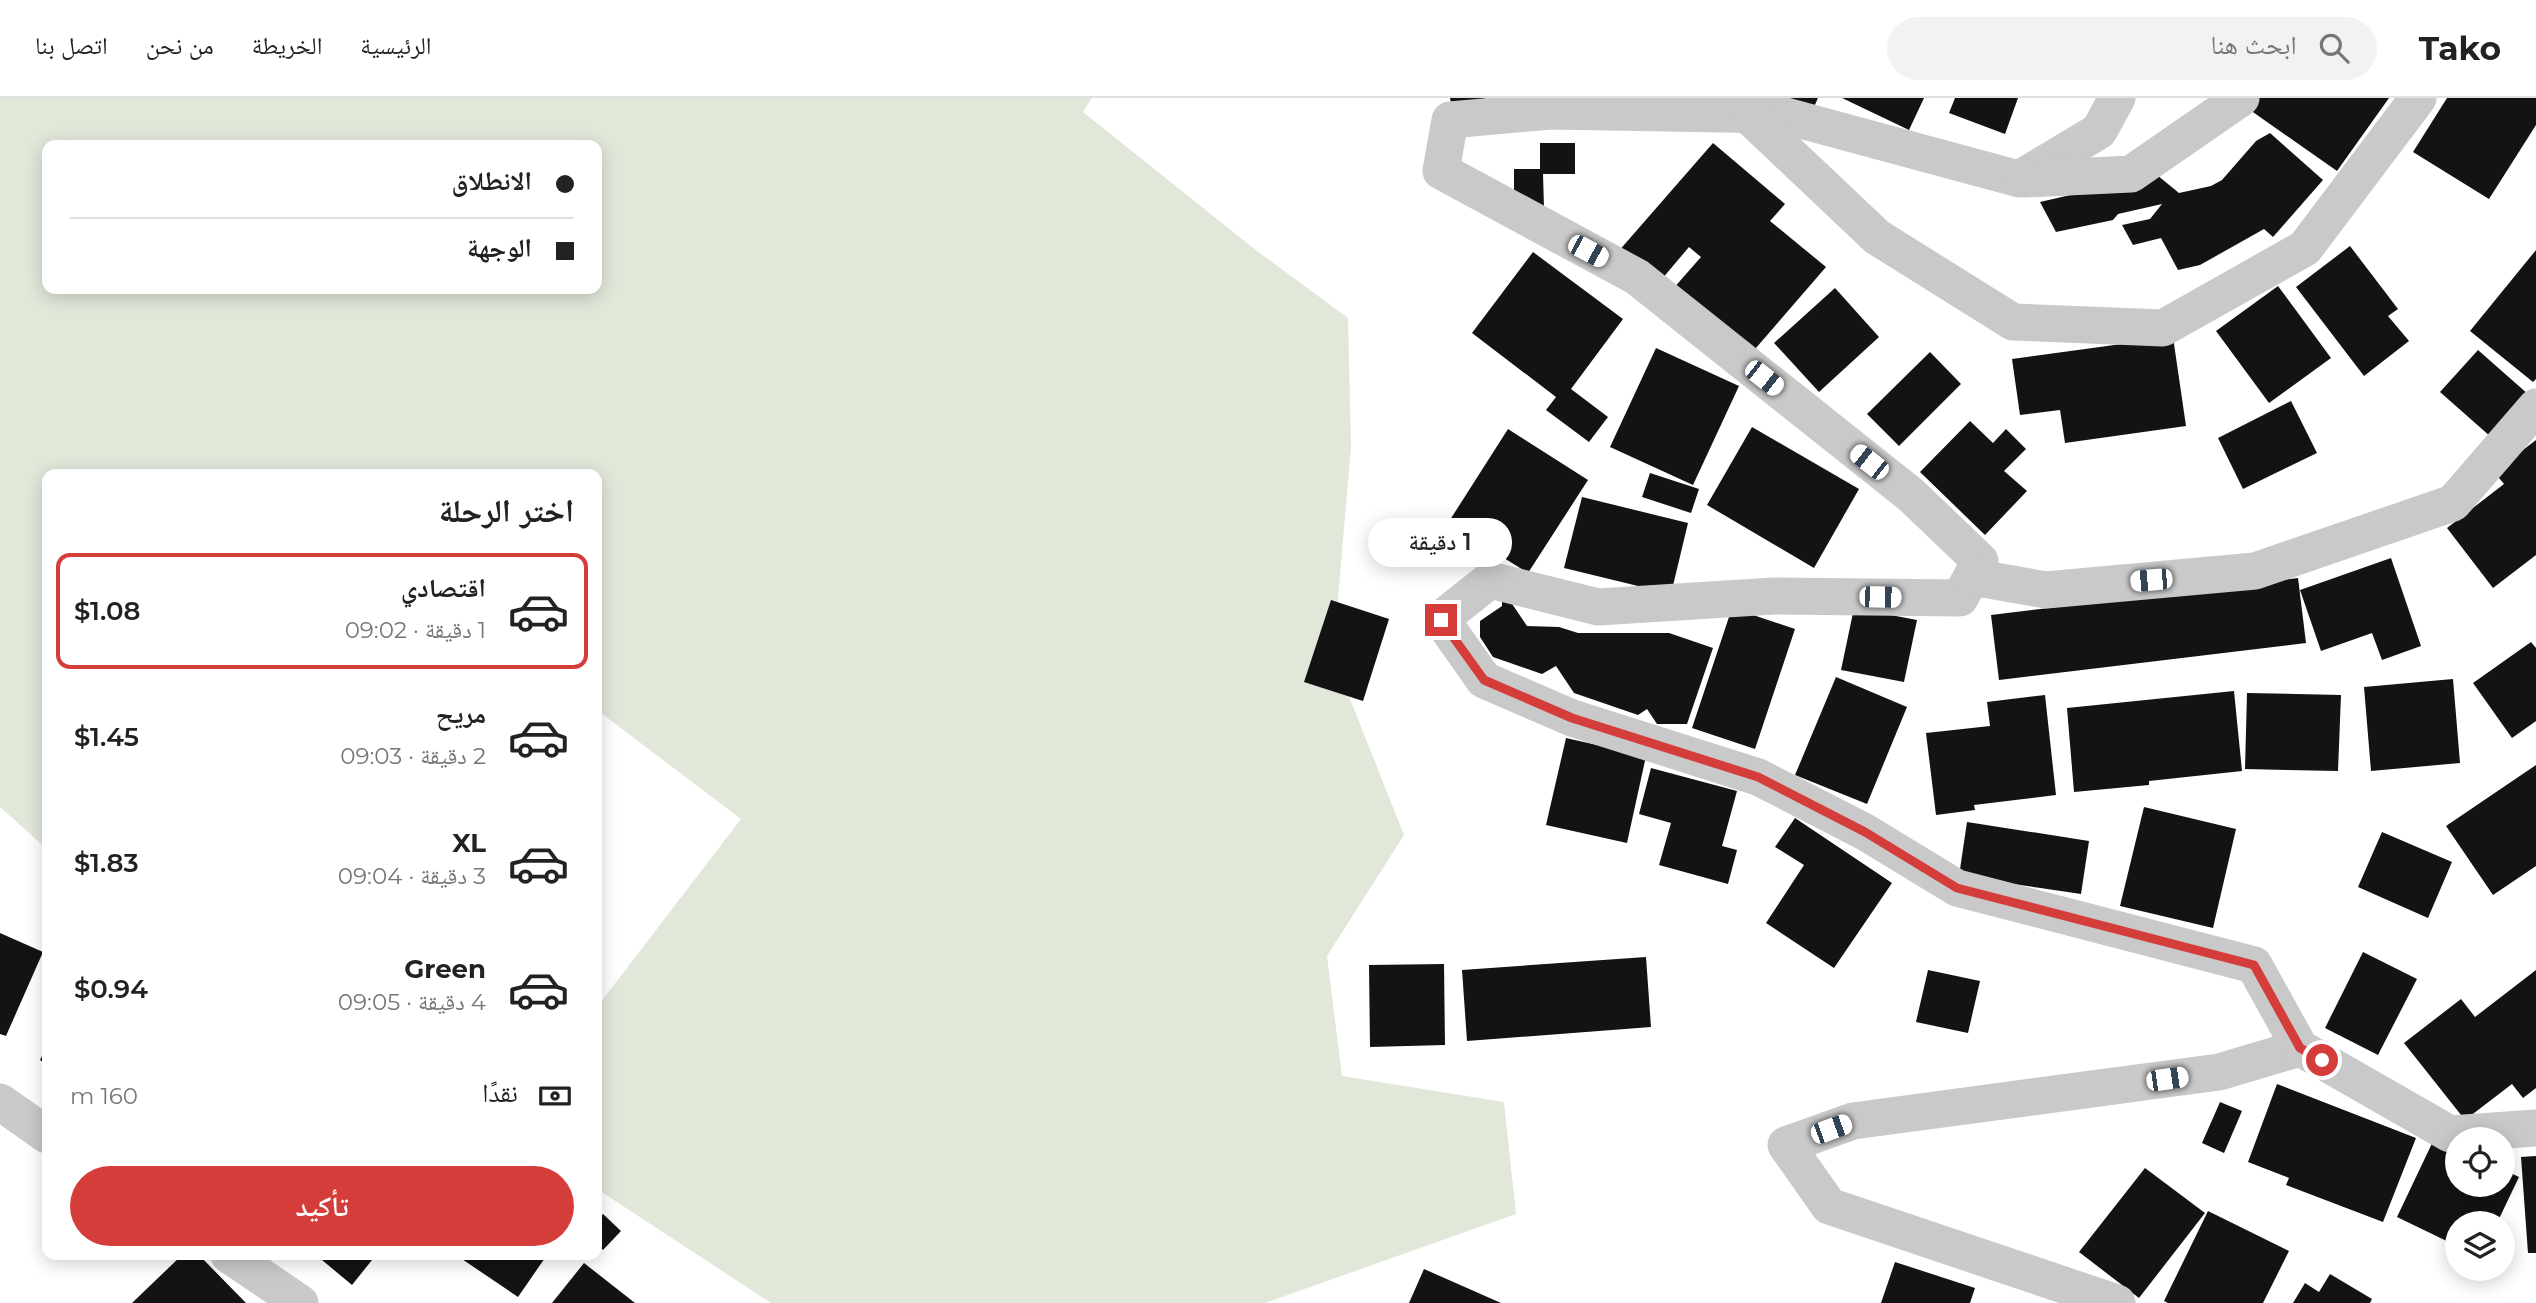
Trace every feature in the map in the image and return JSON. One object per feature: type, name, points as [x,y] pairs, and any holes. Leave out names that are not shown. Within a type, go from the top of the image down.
[{"type":"street","points":[[2019,180],[2099,131],[2117,98]]},
{"type":"street","points":[[2241,98],[2131,174],[2019,180],[1782,115],[1550,111],[1450,120],[1441,171],[1637,278],[1911,495],[1980,561],[1960,598],[1774,596],[1598,607],[1490,580],[1441,620],[1484,680],[1572,718],[1758,777],[1865,832],[1957,888],[2254,965],[2300,1048],[2450,1134],[2536,1128]]},
{"type":"street","points":[[1747,114],[1877,237],[2013,322],[2163,328],[2305,248],[2418,98]]},
{"type":"street","points":[[1972,577],[2046,590],[2255,571],[2453,503],[2536,407]]},
{"type":"street","points":[[2118,1303],[1829,1206],[1786,1144],[1853,1121],[2219,1072],[2300,1048]]},
{"type":"street","points":[[0,1102],[42,1131]]},
{"type":"street","points":[[236,1260],[300,1303]]},
{"type":"shaded area","points":[[0,98],[1092,98],[1083,112],[1257,251],[1348,318],[1351,447],[1333,656],[1404,835],[1327,956],[1342,1076],[1504,1102],[1516,1214],[1265,1303],[771,1303],[602,1192],[602,1000],[741,819],[602,714],[602,469],[42,469],[42,845],[0,807]]},
{"type":"building","points":[[1450,98],[1485,98],[1485,100],[1451,103]]},
{"type":"building","points":[[1786,98],[1818,98],[1813,109]]},
{"type":"building","points":[[1842,98],[1924,98],[1909,130]]},
{"type":"building","points":[[1955,98],[2018,98],[2005,134],[1949,113]]},
{"type":"building","points":[[2259,98],[2389,98],[2337,171],[2250,110]]},
{"type":"building","points":[[2447,98],[2536,98],[2536,125],[2489,199],[2413,152]]},
{"type":"building","points":[[2270,133],[2323,180],[2273,237],[2264,229],[2200,265],[2178,270],[2161,238],[2133,245],[2122,225],[2150,219],[2162,204],[2118,214],[2113,220],[2056,232],[2040,202],[2157,175],[2179,193],[2211,186],[2222,180],[2256,141]]},
{"type":"building","points":[[1540,143],[1575,143],[1575,174],[1543,174],[1544,208],[1514,208],[1514,169],[1540,169]]},
{"type":"building","points":[[1713,143],[1785,204],[1770,221],[1826,267],[1749,356],[1672,290],[1701,257],[1689,247],[1656,286],[1617,253]]},
{"type":"building","points":[[2350,246],[2398,309],[2388,316],[2409,341],[2364,376],[2296,287]]},
{"type":"building","points":[[2536,250],[2536,379],[2533,382],[2470,331]]},
{"type":"building","points":[[1533,252],[1623,319],[1571,389],[1608,417],[1589,442],[1546,410],[1556,397],[1472,333]]},
{"type":"building","points":[[2278,286],[2331,358],[2269,403],[2216,331]]},
{"type":"building","points":[[1835,288],[1879,337],[1819,392],[1774,343]]},
{"type":"building","points":[[2173,337],[2186,426],[2065,443],[2060,410],[2020,415],[2012,359]]},
{"type":"building","points":[[1656,348],[1739,386],[1693,485],[1610,447]]},
{"type":"building","points":[[2478,350],[2529,395],[2491,437],[2440,392]]},
{"type":"building","points":[[1930,352],[1961,384],[1899,446],[1867,414]]},
{"type":"building","points":[[2291,401],[2317,453],[2243,489],[2218,438]]},
{"type":"building","points":[[1970,421],[1993,443],[2006,429],[2026,449],[2004,471],[2027,491],[1985,535],[1920,472]]},
{"type":"building","points":[[1752,427],[1859,489],[1814,568],[1707,505]]},
{"type":"building","points":[[1508,429],[1588,480],[1528,573],[1448,523]]},
{"type":"building","points":[[2536,440],[2536,555],[2493,588],[2447,528],[2504,484],[2494,472]]},
{"type":"building","points":[[1650,473],[1699,489],[1691,513],[1642,497]]},
{"type":"building","points":[[1582,497],[1688,523],[1671,594],[1564,568]]},
{"type":"building","points":[[2391,558],[2421,646],[2382,660],[2372,633],[2321,651],[2300,590]]},
{"type":"building","points":[[2298,578],[2306,643],[1999,680],[1991,615]]},
{"type":"building","points":[[1502,589],[1527,626],[1559,627],[1578,633],[1669,633],[1713,648],[1687,724],[1657,724],[1647,709],[1638,715],[1574,693],[1556,666],[1542,674],[1493,657],[1480,637],[1480,621],[1502,606]]},
{"type":"building","points":[[1331,600],[1389,619],[1363,701],[1304,682]]},
{"type":"building","points":[[1732,608],[1795,629],[1755,749],[1692,728]]},
{"type":"building","points":[[1854,608],[1917,620],[1904,682],[1841,670]]},
{"type":"building","points":[[2531,642],[2536,648],[2536,721],[2512,738],[2473,683]]},
{"type":"building","points":[[1836,677],[1907,707],[1867,804],[1795,775]]},
{"type":"building","points":[[2453,679],[2460,763],[2371,771],[2364,687]]},
{"type":"building","points":[[2234,691],[2242,771],[2149,781],[2149,785],[2074,792],[2067,708]]},
{"type":"building","points":[[2247,693],[2341,695],[2338,771],[2245,769]]},
{"type":"building","points":[[2045,695],[2056,795],[1974,805],[1975,810],[1936,815],[1926,733],[1990,726],[1987,702]]},
{"type":"building","points":[[1566,738],[1646,756],[1627,843],[1546,825]]},
{"type":"building","points":[[2536,765],[2536,866],[2493,895],[2446,826]]},
{"type":"building","points":[[1651,768],[1737,791],[1722,846],[1737,850],[1728,884],[1659,865],[1671,823],[1639,814]]},
{"type":"building","points":[[2144,807],[2236,829],[2213,928],[2120,906]]},
{"type":"building","points":[[1795,818],[1892,883],[1834,968],[1766,923],[1804,865],[1775,847]]},
{"type":"building","points":[[1967,822],[2089,841],[2081,894],[1959,876]]},
{"type":"building","points":[[2382,832],[2452,862],[2428,918],[2358,887]]},
{"type":"building","points":[[0,933],[42,952],[42,954],[6,1036],[0,1034]]},
{"type":"building","points":[[2363,952],[2417,979],[2378,1055],[2325,1028]]},
{"type":"building","points":[[1646,957],[1651,1027],[1467,1041],[1462,970]]},
{"type":"building","points":[[1444,964],[1445,1045],[1370,1047],[1369,965]]},
{"type":"building","points":[[1928,970],[1980,981],[1968,1033],[1916,1022]]},
{"type":"building","points":[[2536,970],[2536,1088],[2523,1098],[2512,1084],[2465,1120],[2404,1043],[2461,999],[2475,1017]]},
{"type":"building","points":[[2277,1084],[2416,1138],[2383,1222],[2286,1185],[2289,1178],[2248,1162]]},
{"type":"building","points":[[2220,1102],[2242,1111],[2224,1153],[2202,1143]]},
{"type":"building","points":[[2435,1137],[2445,1142],[2445,1197],[2509,1197],[2503,1211],[2445,1211],[2445,1240],[2397,1217]]},
{"type":"building","points":[[2536,1156],[2536,1253],[2528,1253],[2521,1157]]},
{"type":"building","points":[[2145,1168],[2205,1213],[2139,1298],[2079,1252]]},
{"type":"building","points":[[2208,1211],[2289,1251],[2263,1303],[2164,1301]]},
{"type":"building","points":[[602,1215],[621,1231],[603,1250],[602,1249]]},
{"type":"building","points":[[177,1260],[204,1260],[246,1303],[132,1303]]},
{"type":"building","points":[[322,1260],[372,1260],[352,1285]]},
{"type":"building","points":[[463,1260],[544,1260],[518,1297]]},
{"type":"building","points":[[1895,1262],[1975,1288],[1970,1303],[1881,1303]]},
{"type":"building","points":[[584,1263],[635,1303],[552,1303]]},
{"type":"building","points":[[1424,1269],[1501,1303],[1409,1303]]},
{"type":"building","points":[[2330,1274],[2372,1299],[2370,1303],[2293,1303],[2305,1283],[2319,1292]]},
{"type":"route","points":[[1441,620],[1484,680],[1572,718],[1758,777],[1865,832],[1957,888],[2254,965],[2300,1048],[2322,1060]]}]
